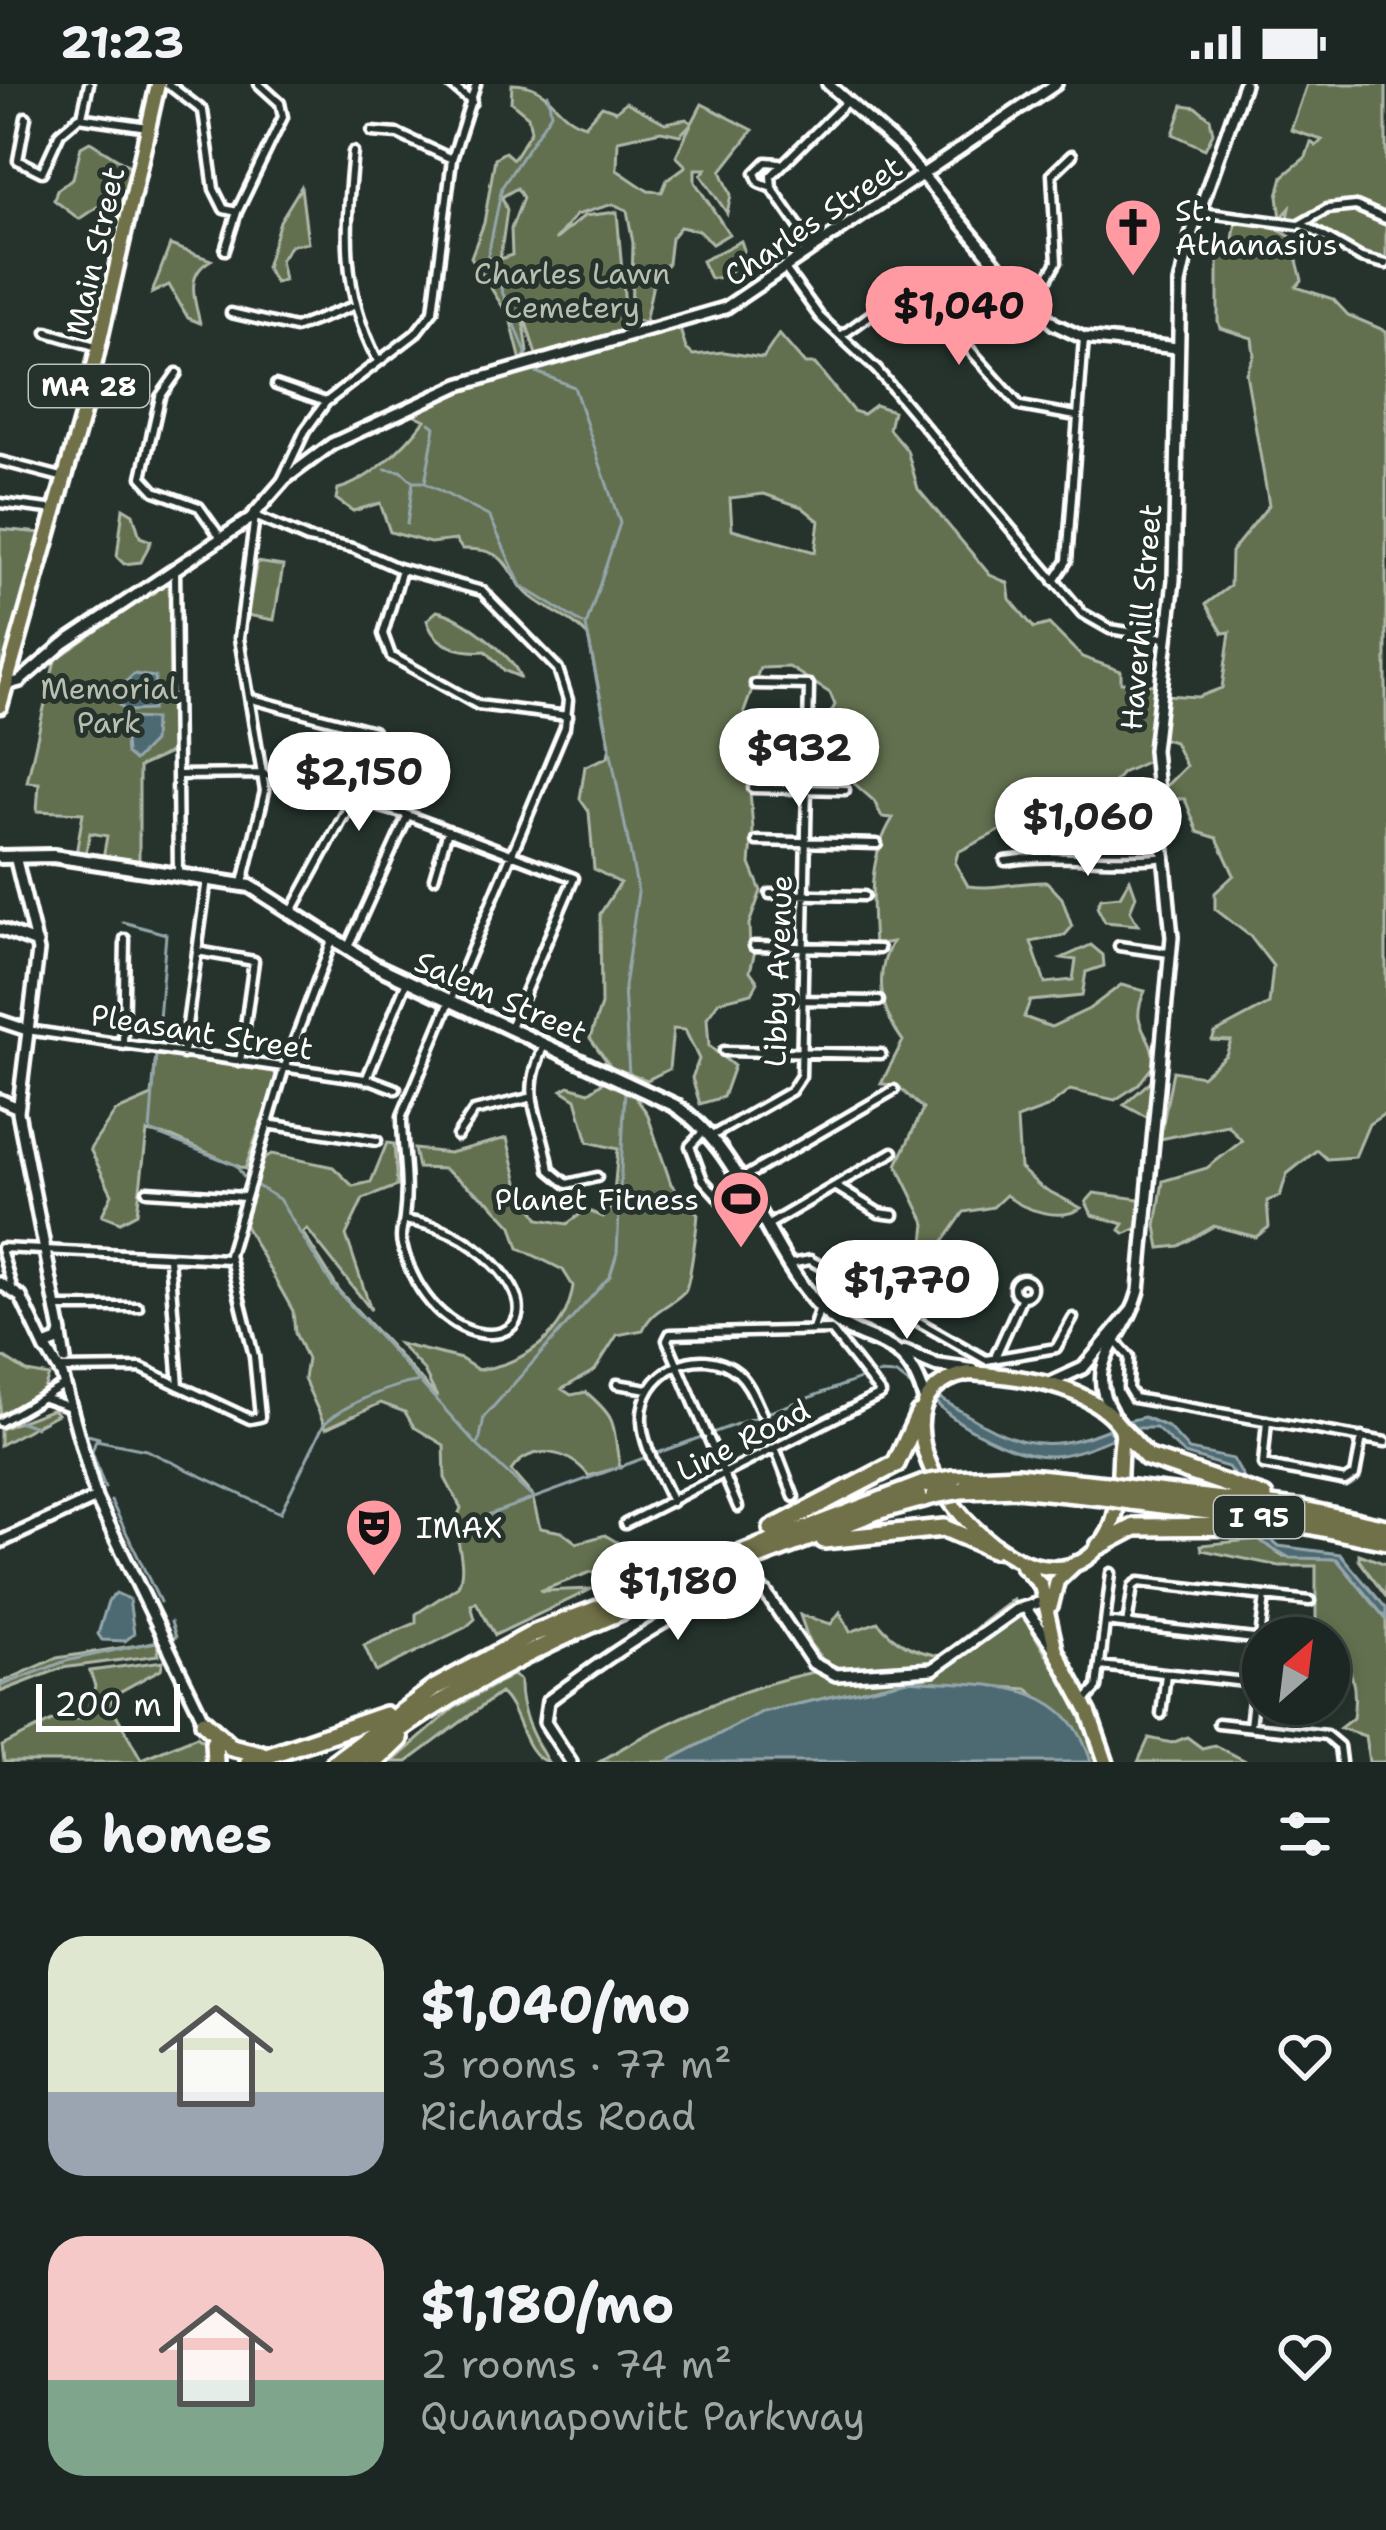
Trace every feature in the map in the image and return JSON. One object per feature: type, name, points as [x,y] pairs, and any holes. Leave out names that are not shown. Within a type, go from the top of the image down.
[{"type":"highway","points":[[673,1578],[893,1466],[906,1450],[922,1407]]},
{"type":"highway","points":[[1120,1426],[1147,1457],[1330,1515]]},
{"type":"highway","name":"I 95","points":[[335,1762],[410,1704],[536,1633],[673,1578],[930,1489],[957,1485],[1105,1491],[1386,1541]]},
{"type":"highway","name":"I 95","points":[[356,1762],[450,1694],[545,1643],[930,1489]]},
{"type":"highway","name":"I 95","points":[[1132,1495],[1330,1515],[1386,1528]]},
{"type":"highway","points":[[1099,1546],[1135,1527],[1255,1526],[1348,1532]]},
{"type":"highway","points":[[769,1554],[831,1538],[939,1528],[962,1531],[993,1550]]},
{"type":"highway","points":[[375,1762],[450,1694]]},
{"type":"highway","points":[[249,1762],[410,1704]]},
{"type":"highway","points":[[209,1732],[240,1751],[276,1751]]},
{"type":"highway","points":[[209,1732],[219,1762]]},
{"type":"main road","name":"Main Street","points":[[0,706],[16,678],[158,84]]},
{"type":"main road","name":"Salem Street","points":[[0,857],[53,856],[243,884],[346,950],[674,1105],[707,1134],[820,1307],[884,1344],[936,1365],[981,1374]]},
{"type":"main road","name":"Salem Street","points":[[884,1344],[915,1367],[922,1407]]},
{"type":"main road","points":[[1050,1624],[1037,1606],[1038,1579],[993,1550],[926,1457],[922,1407],[947,1379],[981,1374],[1089,1398],[1120,1426],[1114,1517],[1099,1546],[1055,1586],[1050,1624],[1056,1652],[1083,1702],[1104,1762]]},
{"type":"main road","points":[[1010,1559],[1052,1565],[1081,1559]]},
{"type":"street","points":[[26,117],[19,163],[42,172],[61,133],[82,116],[88,84]]},
{"type":"street","points":[[168,84],[204,115],[216,195],[224,209],[237,212]]},
{"type":"street","points":[[225,250],[237,212],[284,117],[278,100],[259,84]]},
{"type":"street","points":[[450,84],[472,102]]},
{"type":"street","points":[[280,483],[305,431],[326,402],[415,334],[434,309],[452,159],[476,84]]},
{"type":"street","name":"Haverhill Street","points":[[1120,1426],[1098,1382],[1102,1360],[1135,1305],[1171,953],[1154,749],[1174,568],[1181,276],[1244,84]]},
{"type":"street","name":"Charles Street","points":[[16,678],[255,516],[280,483],[332,444],[436,394],[714,313],[786,270],[1051,85]]},
{"type":"street","points":[[833,86],[923,175],[1032,305],[1064,332],[1178,349]]},
{"type":"street","points":[[815,250],[772,188],[756,180],[756,171],[766,162],[778,163],[816,136],[847,100]]},
{"type":"street","points":[[82,116],[148,127]]},
{"type":"street","points":[[371,132],[398,134],[452,159]]},
{"type":"street","points":[[352,152],[344,200],[356,305],[377,360]]},
{"type":"street","points":[[1032,305],[1057,262],[1052,176],[1072,155]]},
{"type":"street","points":[[772,188],[778,163]]},
{"type":"street","points":[[1304,224],[1325,210],[1356,206],[1386,219]]},
{"type":"street","points":[[1200,212],[1304,224],[1361,258],[1386,264]]},
{"type":"street","points":[[786,270],[841,336],[877,370],[1054,581],[1101,626],[1168,639]]},
{"type":"street","points":[[841,336],[903,291],[906,279],[916,276],[924,282],[923,294]]},
{"type":"street","points":[[903,291],[923,294],[1020,406],[1076,416]]},
{"type":"street","points":[[231,313],[295,328],[356,305]]},
{"type":"street","points":[[47,332],[98,347]]},
{"type":"street","points":[[1054,581],[1067,561],[1084,338]]},
{"type":"street","points":[[177,373],[160,397],[142,477],[155,491],[199,507],[220,538]]},
{"type":"street","points":[[276,385],[326,402]]},
{"type":"street","points":[[0,461],[65,478]]},
{"type":"street","points":[[0,503],[56,510]]},
{"type":"street","points":[[243,884],[264,805],[264,774],[238,634],[255,516],[287,532],[359,550],[402,569],[459,580],[489,597],[554,664],[567,694],[568,716],[403,1111],[409,1172],[400,1237],[404,1252],[440,1316],[484,1334],[513,1324],[519,1294],[473,1242],[404,1220]]},
{"type":"street","points":[[242,524],[252,538]]},
{"type":"street","points":[[175,569],[178,874]]},
{"type":"street","points":[[402,569],[383,634],[391,656],[478,705],[568,716]]},
{"type":"street","name":"Libby Avenue","points":[[707,1134],[794,1089],[801,1052],[809,685],[755,683]]},
{"type":"street","points":[[250,700],[373,731],[353,799],[291,913]]},
{"type":"street","points":[[750,736],[808,737]]},
{"type":"street","points":[[178,776],[264,774],[408,815],[574,878],[510,1027]]},
{"type":"street","points":[[753,788],[845,790]]},
{"type":"street","points":[[346,950],[408,815]]},
{"type":"street","points":[[434,878],[448,830]]},
{"type":"street","points":[[757,841],[877,844]]},
{"type":"street","points":[[1005,861],[1055,855],[1116,862],[1166,857]]},
{"type":"street","points":[[15,856],[37,943],[18,1108],[47,1250],[64,1385],[96,1498],[209,1732]]},
{"type":"street","points":[[183,1054],[207,879]]},
{"type":"street","points":[[770,894],[864,896]]},
{"type":"street","points":[[0,929],[37,943]]},
{"type":"street","points":[[123,1045],[125,940]]},
{"type":"street","points":[[45,1346],[62,1364],[139,1367],[258,1419],[254,1356],[229,1259],[284,1069],[332,941]]},
{"type":"street","points":[[754,946],[879,949]]},
{"type":"street","points":[[1119,946],[1171,953]]},
{"type":"street","points":[[197,951],[253,959],[240,1062]]},
{"type":"street","points":[[367,1080],[407,981]]},
{"type":"street","points":[[802,1000],[879,1001]]},
{"type":"street","name":"Pleasant Street","points":[[0,1021],[27,1030],[367,1080],[397,1089]]},
{"type":"street","points":[[545,1043],[530,1078],[529,1098],[553,1175],[571,1185],[596,1177]]},
{"type":"street","points":[[724,1051],[881,1054]]},
{"type":"street","points":[[707,1134],[690,1146],[703,1180],[723,1202],[894,1090]]},
{"type":"street","points":[[457,1136],[474,1111],[529,1098]]},
{"type":"street","points":[[0,1100],[18,1108]]},
{"type":"street","points":[[268,1124],[377,1141]]},
{"type":"street","points":[[765,1227],[893,1152]]},
{"type":"street","points":[[836,1186],[879,1213],[894,1215]]},
{"type":"street","points":[[147,1191],[245,1197]]},
{"type":"street","points":[[64,1385],[12,1287],[1,1247],[229,1259]]},
{"type":"street","points":[[169,1256],[179,1386]]},
{"type":"street","points":[[789,1264],[810,1260],[985,1360],[1055,1348],[1073,1318]]},
{"type":"street","points":[[0,1283],[12,1287]]},
{"type":"street","points":[[996,1355],[1022,1297]]},
{"type":"street","points":[[56,1307],[138,1307]]},
{"type":"street","points":[[813,1329],[820,1307]]},
{"type":"street","points":[[738,1507],[668,1336],[813,1329],[834,1331],[852,1352],[866,1335]]},
{"type":"street","points":[[45,1346],[61,1335]]},
{"type":"street","points":[[1112,1340],[1127,1354],[1128,1386],[1134,1398],[1386,1442]]},
{"type":"street","name":"Haverhill Street","points":[[1041,1386],[1076,1373],[1112,1340]]},
{"type":"street","name":"Line Road","points":[[625,1524],[881,1396],[852,1352]]},
{"type":"street","points":[[672,1502],[642,1424],[649,1390],[678,1364],[709,1361],[731,1368],[746,1382],[762,1414]]},
{"type":"street","points":[[616,1384],[649,1390]]},
{"type":"street","points":[[0,1422],[64,1385]]},
{"type":"street","points":[[40,1399],[58,1398],[70,1407]]},
{"type":"street","points":[[1267,1421],[1263,1465],[1346,1481],[1355,1475],[1362,1437]]},
{"type":"street","points":[[776,1450],[794,1497]]},
{"type":"street","points":[[0,1542],[96,1498]]},
{"type":"street","points":[[1083,1702],[1096,1691],[1111,1573]]},
{"type":"street","points":[[1127,1625],[1137,1582],[1310,1601]]},
{"type":"street","points":[[571,1762],[545,1723],[548,1701],[688,1608],[740,1586],[754,1586],[768,1594],[813,1664],[836,1675],[933,1669],[1037,1606],[1056,1652]]},
{"type":"street","points":[[1264,1617],[1265,1596]]},
{"type":"street","points":[[1105,1622],[1242,1638]]},
{"type":"street","points":[[1100,1666],[1242,1682]]},
{"type":"street","points":[[1161,1714],[1166,1674]]},
{"type":"street","points":[[1218,1723],[1328,1736],[1340,1748],[1341,1762]]},
{"type":"green space","name":"Charles Lawn Cemetery","points":[[512,84],[526,85],[585,125],[602,106],[616,111],[626,102],[665,123],[686,119],[692,123],[702,104],[753,130],[721,171],[731,195],[727,213],[701,175],[706,169],[695,169],[695,182],[729,234],[712,244],[699,231],[680,227],[671,238],[668,263],[654,279],[645,322],[631,319],[633,243],[627,210],[613,204],[576,215],[555,240],[584,216],[617,212],[627,330],[536,355],[522,309],[528,352],[521,361],[510,318],[471,257],[484,223],[495,158],[505,152],[513,159],[531,131],[528,116],[511,102]],"holes":[[[691,124],[676,156],[686,166],[667,180],[662,192],[648,191],[617,170],[618,140],[661,131],[680,135]],[[517,188],[523,198],[511,229],[512,255],[500,259],[507,210],[502,197]]]},
{"type":"green space","points":[[1307,84],[1386,84],[1386,262],[1328,238],[1306,237],[1306,231],[1286,228],[1290,208],[1281,218],[1278,196],[1283,176],[1306,157],[1311,142],[1316,146],[1322,140],[1291,130]]},
{"type":"green space","points":[[1183,105],[1196,107],[1210,118],[1213,133],[1205,149],[1173,134]]},
{"type":"green space","points":[[90,142],[131,167],[117,220],[97,207],[79,219],[54,200],[57,190],[73,178],[81,147]]},
{"type":"green space","points":[[301,187],[308,243],[291,245],[280,260],[284,280],[275,283],[266,267],[280,221]]},
{"type":"green space","points":[[1236,221],[1274,227],[1291,237],[1302,280],[1296,287],[1333,299],[1348,315],[1386,331],[1386,1113],[1369,1124],[1355,1157],[1327,1159],[1317,1150],[1287,1174],[1280,1196],[1267,1201],[1269,1227],[1256,1237],[1214,1226],[1179,1246],[1160,1248],[1156,1226],[1163,1181],[1207,1168],[1242,1141],[1228,1125],[1160,1139],[1173,1071],[1202,1076],[1226,1055],[1231,1041],[1212,1040],[1215,1033],[1269,1004],[1273,966],[1250,936],[1215,909],[1215,893],[1234,875],[1217,838],[1198,832],[1185,799],[1165,798],[1164,788],[1186,766],[1174,742],[1161,738],[1166,695],[1198,697],[1222,688],[1230,632],[1223,633],[1206,604],[1230,586],[1231,552],[1269,505],[1246,373],[1254,355],[1252,338],[1220,328],[1218,321],[1218,255],[1233,239]]},
{"type":"green space","points":[[741,241],[744,250],[735,266],[722,277],[710,278],[702,261]]},
{"type":"green space","points":[[170,245],[211,260],[194,281],[200,323],[188,318],[169,285],[152,293]]},
{"type":"green space","points":[[680,329],[693,355],[724,352],[763,358],[779,334],[805,364],[815,364],[853,411],[863,414],[875,405],[893,411],[889,429],[907,450],[918,489],[990,575],[1008,583],[1010,599],[1034,628],[1049,624],[1082,657],[1121,671],[1121,682],[1154,685],[1148,761],[1122,773],[1095,805],[1046,823],[1009,826],[958,852],[955,863],[968,886],[1047,882],[1062,898],[1072,927],[1065,935],[1031,942],[1045,983],[1073,980],[1076,960],[1062,958],[1091,945],[1103,955],[1104,966],[1086,972],[1082,996],[1030,1001],[1024,1017],[1051,1027],[1089,1009],[1121,985],[1145,991],[1139,1015],[1151,1045],[1153,1066],[1138,1085],[1115,1100],[1070,1090],[1047,1108],[1017,1119],[1020,1168],[1041,1187],[1081,1208],[1063,1214],[1042,1212],[1006,1195],[993,1207],[964,1212],[939,1248],[926,1291],[919,1286],[926,1224],[897,1165],[923,1109],[896,1085],[881,1084],[903,1041],[882,995],[882,969],[892,942],[874,945],[873,928],[875,863],[893,818],[882,817],[874,801],[847,777],[831,743],[829,716],[835,705],[830,693],[789,667],[760,668],[744,712],[753,830],[750,864],[761,891],[749,924],[750,950],[755,951],[750,971],[758,982],[752,993],[719,1001],[707,1018],[709,1046],[734,1066],[723,1097],[700,1104],[692,1078],[699,1059],[685,1030],[673,1029],[669,1069],[647,1080],[611,1067],[590,1038],[601,1005],[600,914],[620,883],[594,869],[589,812],[580,799],[585,766],[608,757],[610,745],[588,636],[530,596],[499,557],[462,549],[456,540],[430,543],[390,532],[380,503],[353,511],[336,499],[338,489],[375,470],[425,420],[409,412],[472,386]],"holes":[[[764,494],[802,507],[819,521],[815,552],[732,529],[730,498]]]},
{"type":"green space","points":[[123,508],[133,514],[140,537],[151,541],[141,562],[124,564],[117,557]]},
{"type":"green space","points":[[0,529],[42,533],[0,680]]},
{"type":"green space","points":[[257,562],[283,566],[274,620],[247,615]]},
{"type":"green space","name":"Memorial Park","points":[[172,578],[174,751],[139,767],[139,863],[103,858],[107,836],[90,833],[85,855],[76,854],[83,813],[37,811],[39,783],[27,782],[55,660]]},
{"type":"green space","points":[[437,611],[484,637],[507,657],[520,677],[505,671],[486,651],[459,649],[436,637],[427,620]]},
{"type":"green space","points":[[1130,879],[1136,896],[1130,911],[1138,925],[1105,922],[1097,907],[1101,898],[1120,896]]},
{"type":"green space","points":[[156,1054],[274,1072],[277,1077],[245,1169],[172,1137],[147,1132],[137,1213],[120,1222],[102,1215],[112,1194],[90,1149],[115,1112],[152,1096]]},
{"type":"green space","points":[[1154,1078],[1154,1121],[1124,1105]]},
{"type":"green space","points":[[606,1080],[630,1090],[647,1113],[671,1184],[698,1214],[687,1286],[643,1330],[617,1335],[595,1370],[562,1389],[571,1395],[586,1392],[605,1411],[613,1425],[620,1467],[589,1476],[561,1455],[539,1453],[511,1471],[532,1495],[540,1528],[562,1532],[577,1543],[605,1535],[632,1551],[612,1553],[611,1575],[591,1572],[540,1591],[592,1589],[495,1635],[476,1602],[471,1605],[475,1619],[466,1627],[376,1672],[364,1645],[416,1623],[416,1614],[458,1586],[461,1508],[445,1478],[444,1445],[414,1427],[405,1412],[381,1403],[326,1428],[304,1379],[307,1359],[295,1333],[293,1311],[244,1224],[263,1158],[272,1154],[333,1167],[353,1186],[371,1182],[387,1143],[394,1144],[397,1186],[363,1199],[346,1235],[371,1310],[307,1229],[303,1233],[340,1292],[437,1397],[423,1369],[399,1344],[461,1359],[478,1370],[495,1367],[526,1354],[552,1333],[569,1304],[573,1286],[563,1270],[519,1248],[512,1226],[491,1203],[444,1169],[418,1168],[414,1149],[449,1153],[507,1138],[519,1186],[539,1219],[567,1224],[586,1210],[603,1217],[613,1204],[618,1149],[588,1142],[576,1099],[562,1090],[569,1086],[589,1092]]},
{"type":"green space","points":[[1094,1193],[1139,1199],[1142,1210],[1137,1228],[1125,1234],[1120,1230],[1124,1224],[1092,1215],[1086,1202]]},
{"type":"green space","points":[[0,1355],[27,1372],[49,1376],[43,1391],[0,1416]]},
{"type":"green space","points":[[53,1409],[57,1414],[0,1445],[0,1429]]},
{"type":"green space","points":[[1259,1539],[1283,1556],[1337,1559],[1386,1619],[1386,1762],[1369,1762],[1365,1736],[1340,1728],[1350,1725],[1353,1718],[1350,1617],[1316,1617],[1316,1566],[1279,1566],[1202,1550],[1201,1545]]},
{"type":"green space","points":[[1359,1554],[1386,1564],[1386,1597],[1359,1560]]},
{"type":"green space","points":[[1013,1599],[1082,1714],[1096,1762],[1091,1762],[1075,1727],[1027,1689],[908,1680],[762,1712],[666,1762],[599,1762],[712,1704],[830,1669],[810,1644],[800,1615],[831,1624],[840,1612],[850,1632],[878,1622],[906,1645],[940,1656]]},
{"type":"green space","points":[[157,1642],[159,1655],[62,1668],[0,1692],[0,1683],[57,1658]]},
{"type":"green space","points":[[163,1661],[161,1669],[112,1696],[112,1707],[141,1759],[197,1736],[206,1743],[207,1762],[4,1762],[2,1746],[52,1721],[85,1718],[95,1686],[90,1671]]},
{"type":"green space","points":[[512,1675],[520,1680],[528,1722],[548,1762],[532,1751],[500,1693],[407,1762],[392,1762],[454,1708]]},
{"type":"green space","points":[[1187,1737],[1202,1748],[1214,1745],[1248,1762],[1138,1762],[1149,1738],[1172,1743]]},
{"type":"water","points":[[134,674],[155,677],[152,710],[127,711],[119,705],[122,685]]},
{"type":"water","points":[[130,718],[154,719],[153,742],[134,761],[126,754],[124,725]]},
{"type":"water","points":[[940,1398],[1021,1440],[1061,1443],[1109,1429],[1113,1438],[1066,1454],[1036,1455],[970,1428],[933,1399]]},
{"type":"water","points":[[1144,1417],[1168,1427],[1189,1450],[1233,1459],[1245,1480],[1238,1481],[1228,1467],[1184,1454],[1156,1428],[1131,1428],[1127,1421]]},
{"type":"water","points":[[1265,1534],[1279,1546],[1340,1554],[1386,1608],[1386,1619],[1337,1559],[1290,1558],[1262,1542]]},
{"type":"water","points":[[116,1593],[129,1599],[134,1634],[125,1641],[102,1640],[98,1634],[108,1601]]},
{"type":"water","points":[[908,1680],[990,1685],[1041,1699],[1062,1712],[1079,1733],[1091,1762],[666,1762],[762,1712]]},
{"type":"waterway","points":[[528,358],[488,255],[502,187],[551,113],[548,94]]},
{"type":"waterway","points":[[531,370],[574,387],[620,523],[586,626],[638,892],[624,987],[629,1076]]},
{"type":"waterway","points":[[430,423],[435,427],[425,483],[490,517],[521,586],[583,624]]},
{"type":"waterway","points":[[385,469],[401,471],[413,482]]},
{"type":"waterway","points":[[407,524],[413,482],[423,482]]},
{"type":"waterway","points":[[123,922],[166,934],[157,1044]]},
{"type":"waterway","points":[[156,1054],[150,1131],[236,1165],[246,1181]]},
{"type":"waterway","points":[[479,1443],[484,1417],[610,1276],[617,1253],[625,1089]]},
{"type":"waterway","points":[[254,1184],[279,1199],[333,1286],[478,1446],[532,1497]]},
{"type":"waterway","points":[[878,1374],[897,1375],[914,1388]]},
{"type":"waterway","points":[[466,1523],[860,1379]]},
{"type":"waterway","points":[[105,1488],[92,1452],[96,1440],[146,1450],[280,1513],[324,1424],[370,1396],[421,1381]]},
{"type":"waterway","points":[[12,1419],[36,1427]]},
{"type":"waterway","points":[[84,1434],[99,1438]]},
{"type":"waterway","points":[[111,1501],[160,1602]]},
{"type":"waterway","points":[[0,1686],[66,1661],[176,1637],[171,1622]]},
{"type":"place","name":"St. Athanasius","points":[[1133,278]]},
{"type":"place","name":"Planet Fitness","points":[[741,1250]]},
{"type":"place","name":"IMAX","points":[[374,1578]]}]
